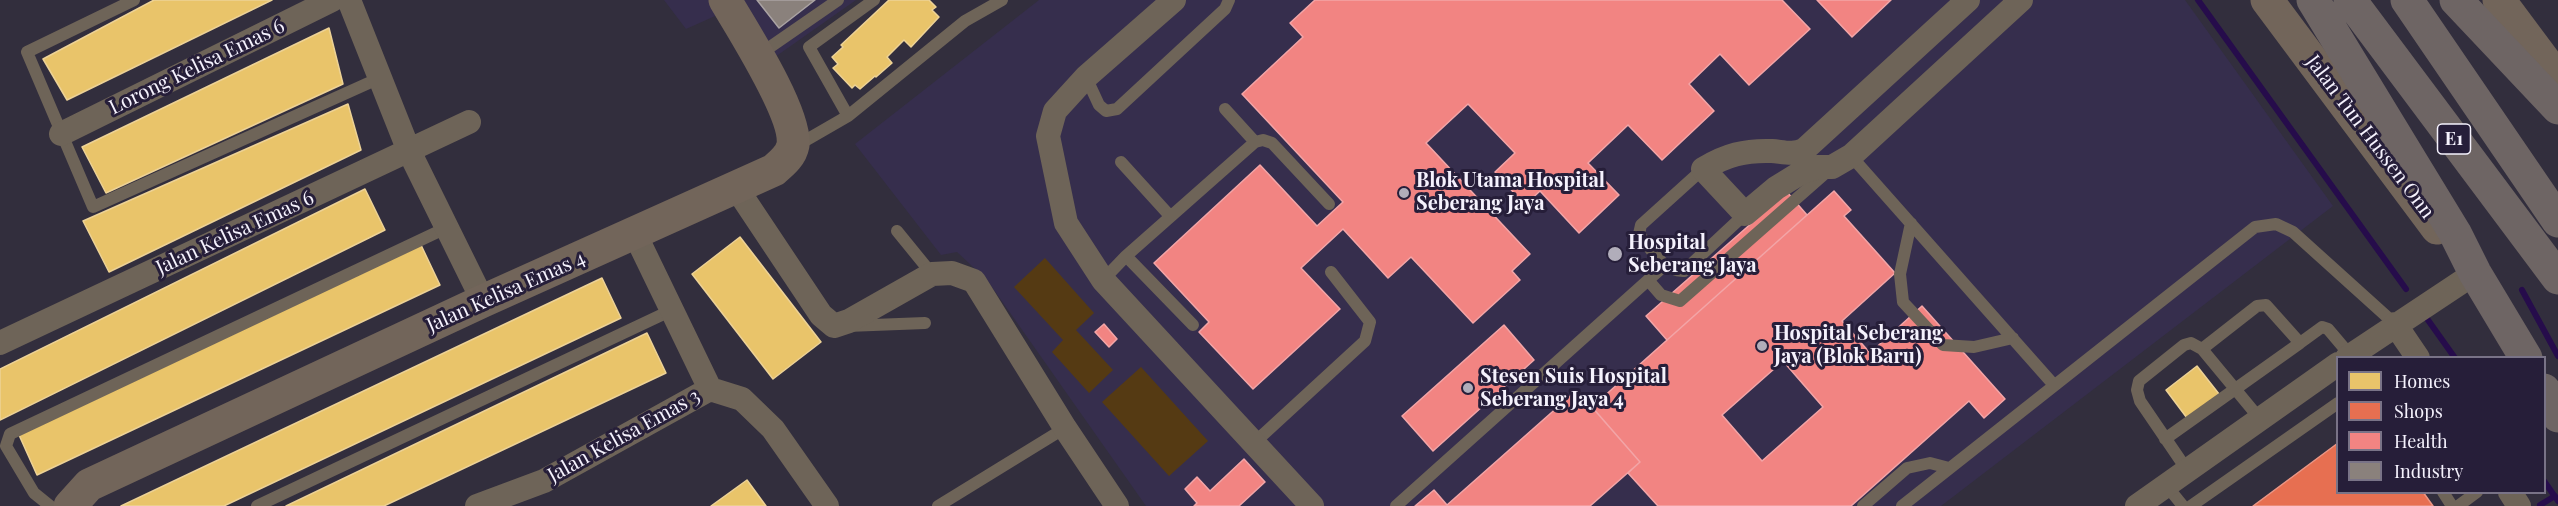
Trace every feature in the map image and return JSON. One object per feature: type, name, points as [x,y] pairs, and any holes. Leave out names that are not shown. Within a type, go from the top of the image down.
[{"type":"highway","points":[[2313,0],[2455,233],[2475,273],[2525,356]]},
{"type":"highway","name":"E1","points":[[2350,0],[2558,278]]},
{"type":"highway","name":"E1","points":[[2407,0],[2558,221]]},
{"type":"highway","points":[[2456,0],[2558,108]]},
{"type":"highway","points":[[2546,394],[2558,416]]},
{"type":"street","name":"Lorong Kelisa Emas 6","points":[[61,134],[332,0]]},
{"type":"street","points":[[349,0],[382,77],[409,151],[483,301]]},
{"type":"street","points":[[725,0],[758,56],[793,132],[792,148]]},
{"type":"street","points":[[1174,0],[1086,77],[1055,111],[1048,136],[1066,223],[1103,280],[1312,506]]},
{"type":"street","points":[[1968,0],[1804,150],[1795,154],[1748,151],[1722,157],[1703,169],[1745,214],[1776,188],[1802,172],[1841,162],[2021,0]]},
{"type":"street","name":"Jalan Tun Hussen Onn","points":[[2267,0],[2448,242],[2475,273]]},
{"type":"street","points":[[2499,0],[2558,79]]},
{"type":"street","points":[[1890,72],[1913,98]]},
{"type":"street","name":"Jalan Kelisa Emas 6","points":[[0,343],[469,122]]},
{"type":"street","name":"Jalan Kelisa Emas 4","points":[[70,506],[89,485],[483,301],[774,170],[785,160],[792,148]]},
{"type":"street","points":[[735,186],[821,315],[834,326],[849,321],[932,274],[952,273],[974,280],[1065,428],[1118,506]]},
{"type":"street","name":"Jalan Kelisa Emas 3","points":[[477,506],[544,481],[711,389],[635,234]]},
{"type":"street","points":[[2349,356],[2475,273]]},
{"type":"street","points":[[2395,324],[2417,356]]},
{"type":"street","points":[[2137,506],[2336,365]]},
{"type":"street","points":[[711,389],[742,399],[772,429],[827,506]]},
{"type":"lane","points":[[134,0],[27,52],[93,207],[382,77]]},
{"type":"lane","points":[[758,56],[838,0]]},
{"type":"lane","points":[[848,116],[809,47],[874,0]]},
{"type":"lane","points":[[792,148],[848,116],[965,21],[1002,0]]},
{"type":"lane","points":[[1086,77],[1099,105],[1106,111],[1117,109],[1225,9],[1229,0]]},
{"type":"lane","points":[[1225,109],[1255,142]]},
{"type":"lane","points":[[1103,280],[1170,216],[1255,142],[1263,140],[1272,143],[1329,204]]},
{"type":"lane","points":[[1121,162],[1170,216]]},
{"type":"lane","points":[[1648,280],[1661,295],[1680,301],[1841,162],[1911,224],[2054,384]]},
{"type":"lane","points":[[1703,169],[1641,225],[1639,234],[1665,265],[1673,272],[1684,271],[1745,214]]},
{"type":"lane","points":[[1911,224],[1899,274],[1903,302],[1943,345],[1974,347],[2013,338]]},
{"type":"lane","points":[[1902,506],[2255,226],[2276,224],[2293,232],[2395,324]]},
{"type":"lane","points":[[50,506],[34,493],[6,446],[10,434],[446,228]]},
{"type":"lane","points":[[897,231],[932,274]]},
{"type":"lane","points":[[1126,256],[1193,325]]},
{"type":"lane","points":[[1396,506],[1665,265]]},
{"type":"lane","points":[[1254,443],[1365,340],[1370,322],[1331,272]]},
{"type":"lane","points":[[2202,349],[2257,306],[2266,305],[2300,343]]},
{"type":"lane","points":[[257,506],[672,310]]},
{"type":"lane","points":[[834,326],[925,323]]},
{"type":"lane","points":[[2165,439],[2322,327],[2328,329],[2343,356]]},
{"type":"lane","points":[[2187,470],[2140,401],[2137,390],[2139,381],[2184,345],[2191,343],[2202,349],[2260,419]]},
{"type":"lane","points":[[2191,506],[2336,404]]},
{"type":"lane","points":[[938,506],[1065,428]]},
{"type":"lane","points":[[1863,506],[1907,468],[1930,463],[1949,468]]},
{"type":"lane","points":[[2166,485],[2183,506]]},
{"type":"lane","points":[[2458,506],[2474,494]]},
{"type":"shaded area","points":[[664,0],[856,0],[775,57],[742,4],[686,29]]},
{"type":"shaded area","name":"Hospital Seberang Jaya","points":[[1039,0],[2185,0],[2333,206],[1941,506],[1146,506],[987,280],[957,252],[941,255],[855,144]]},
{"type":"shaded area","points":[[1045,258],[1094,313],[1076,330],[1113,370],[1089,393],[1052,352],[1063,340],[1014,287]]},
{"type":"shaded area","points":[[1141,367],[1208,441],[1169,476],[1102,402]]},
{"type":"building: Homes","points":[[154,0],[272,0],[67,100],[43,59]]},
{"type":"building: Homes","points":[[889,0],[929,0],[936,7],[932,10],[939,17],[911,47],[904,40],[887,57],[892,63],[876,77],[860,89],[855,85],[852,88],[833,68],[838,64],[832,57],[843,47],[841,45]]},
{"type":"building: Homes","points":[[329,28],[343,84],[106,193],[82,147]]},
{"type":"building: Homes","points":[[348,104],[361,150],[109,272],[83,221]]},
{"type":"building: Homes","points":[[365,189],[385,230],[0,420],[0,369]]},
{"type":"building: Homes","points":[[740,237],[821,342],[773,379],[692,274]]},
{"type":"building: Homes","points":[[421,245],[440,285],[37,475],[19,435]]},
{"type":"building: Homes","points":[[602,278],[621,318],[224,506],[121,506]]},
{"type":"building: Homes","points":[[647,333],[666,373],[384,506],[286,506]]},
{"type":"building: Homes","points":[[2197,366],[2219,394],[2187,418],[2166,390]]},
{"type":"building: Homes","points":[[747,480],[766,506],[711,506]]},
{"type":"building: Shops","points":[[2336,444],[2336,494],[2424,494],[2433,506],[2253,506]]},
{"type":"building: Health","name":"Blok Utama Hospital Seberang Jaya","points":[[1315,0],[1782,0],[1810,29],[1749,85],[1720,54],[1689,84],[1714,111],[1662,160],[1628,125],[1588,163],[1619,195],[1579,233],[1540,191],[1525,205],[1495,172],[1515,153],[1468,104],[1426,143],[1530,254],[1512,271],[1520,280],[1473,323],[1411,257],[1388,278],[1343,229],[1301,268],[1340,309],[1253,389],[1199,332],[1209,322],[1154,263],[1260,165],[1317,226],[1343,202],[1242,94],[1303,37],[1290,23]]},
{"type":"building: Health","points":[[1817,0],[1891,0],[1852,37]]},
{"type":"building: Health","name":"Hospital Seberang Jaya (Blok Baru)","points":[[1834,191],[1851,210],[1844,216],[1895,273],[1842,321],[1870,353],[1922,306],[2005,399],[1984,418],[1969,401],[1851,506],[1658,506],[1628,473],[1640,462],[1592,407]],"holes":[[[1783,361],[1823,407],[1762,461],[1722,415]]]},
{"type":"building: Health","points":[[1787,192],[1807,215],[1667,340],[1646,316]]},
{"type":"building: Health","points":[[1104,324],[1117,339],[1109,347],[1095,332]]},
{"type":"building: Health","name":"Stesen Suis Hospital Seberang Jaya 4","points":[[1504,325],[1534,360],[1433,451],[1402,416]]},
{"type":"building: Health","points":[[1577,390],[1640,462],[1590,506],[1415,506],[1434,490],[1447,505]]},
{"type":"building: Health","points":[[1244,459],[1265,482],[1239,506],[1194,506],[1197,503],[1185,489],[1197,477],[1210,491]]},
{"type":"building: Industry","points":[[757,0],[815,0],[779,28]]},
{"type":"waterway","points":[[2198,0],[2406,289]]},
{"type":"waterway","points":[[2522,290],[2558,356]]},
{"type":"waterway","points":[[2423,313],[2454,356]]},
{"type":"waterway","points":[[2546,484],[2558,501]]},
{"type":"waterway","points":[[2540,505],[2555,496]]},
{"type":"place","name":"Blok Utama Hospital Seberang Jaya","points":[[1404,193]]},
{"type":"place","name":"Hospital Seberang Jaya","points":[[1615,254]]},
{"type":"place","name":"Hospital Seberang Jaya (Blok Baru)","points":[[1762,346]]},
{"type":"place","name":"Stesen Suis Hospital Seberang Jaya 4","points":[[1468,388]]}]
